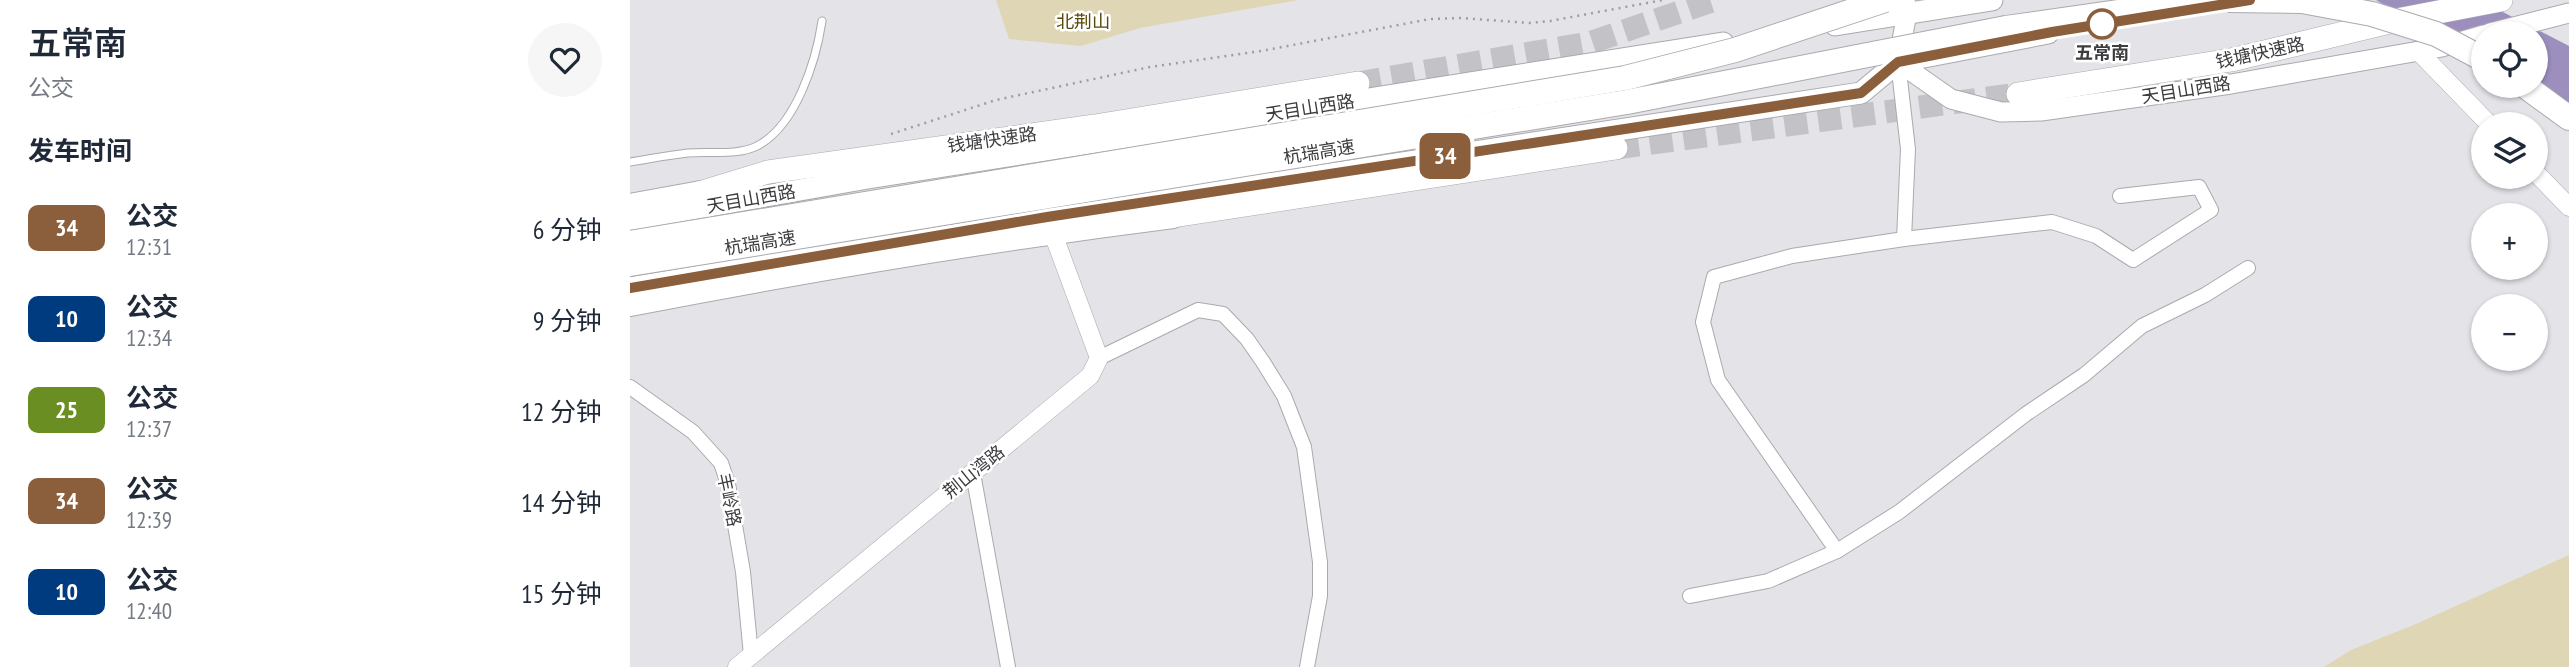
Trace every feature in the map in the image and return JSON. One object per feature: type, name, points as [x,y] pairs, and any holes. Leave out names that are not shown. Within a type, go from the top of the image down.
[{"type":"highway","name":"杭瑞高速","points":[[630,243],[1625,78],[1735,50],[1885,0]]},
{"type":"highway","points":[[2006,28],[2117,0]]},
{"type":"highway","points":[[2006,28],[2203,0]]},
{"type":"highway","points":[[2228,0],[2301,1],[2372,14],[2436,34],[2471,53]]},
{"type":"highway","name":"钱塘快速路","points":[[2018,94],[2231,60],[2402,19],[2492,2]]},
{"type":"highway","name":"杭瑞高速","points":[[630,287],[1627,102],[2006,28]]},
{"type":"highway","name":"钱塘快速路","points":[[630,218],[768,172],[1095,126],[1358,83]]},
{"type":"highway","points":[[2542,98],[2569,118]]},
{"type":"highway","points":[[630,287],[777,276],[1050,224],[1173,216],[1616,148]]},
{"type":"highway","points":[[630,206],[701,193]]},
{"type":"main road","name":"天目山西路","points":[[630,218],[1906,6],[1992,0]]},
{"type":"main road","points":[[1050,224],[1861,93],[1898,62],[2052,32],[2250,0]]},
{"type":"main road","points":[[1898,62],[1906,6]]},
{"type":"main road","points":[[2533,21],[2569,13]]},
{"type":"main road","name":"天目山西路","points":[[1898,62],[1951,99],[2001,112],[2041,111],[2179,92],[2442,47],[2471,39]]},
{"type":"street","points":[[2418,51],[2477,112]]},
{"type":"street","points":[[1898,62],[1908,149],[1904,239]]},
{"type":"street","points":[[2548,185],[2569,207]]},
{"type":"street","points":[[1837,551],[1718,380],[1703,322],[1714,277],[1792,256],[1904,239],[2052,222],[2096,236],[2133,260],[2211,210],[2199,187],[2120,196]]},
{"type":"street","points":[[1050,224],[1100,358],[1198,310],[1223,314],[1247,339],[1284,396],[1304,447],[1320,562],[1320,596],[1307,667]]},
{"type":"street","points":[[1690,596],[1768,581],[1837,551],[1899,512],[2026,414],[2084,375],[2142,326],[2205,295],[2248,268]]},
{"type":"street","name":"荆山湾路","points":[[744,661],[1090,376],[1100,358]]},
{"type":"street","name":"丰岭路","points":[[630,387],[693,432],[721,463],[728,484],[743,572],[744,661]]},
{"type":"street","points":[[973,473],[1008,667]]},
{"type":"lane","points":[[630,162],[689,153],[733,152],[757,147],[780,128],[796,104],[818,45],[821,21]]},
{"type":"path","points":[[887,135],[996,100],[1150,67],[1261,51],[1430,19],[1540,22],[1663,0]]},
{"type":"green space","name":"北荆山","points":[[996,0],[1299,0],[1140,28],[1081,46],[1009,39]]},
{"type":"green space","points":[[2569,555],[2569,667],[2324,667],[2351,650],[2416,624]]},
{"type":"shaded area","points":[[2376,0],[2459,0],[2495,8],[2520,21],[2471,21],[2471,57]]},
{"type":"shaded area","points":[[2548,35],[2569,46],[2569,127],[2546,98],[2548,98]]},
{"type":"tunnel","points":[[1358,83],[1589,43],[1715,0]]},
{"type":"tunnel","points":[[1616,148],[2018,94]]},
{"type":"bus line","name":"34","points":[[630,288],[1047,217],[1861,93],[1898,62],[2052,32],[2250,0]]},
{"type":"place","name":"五常南","points":[[2102,24]]}]
